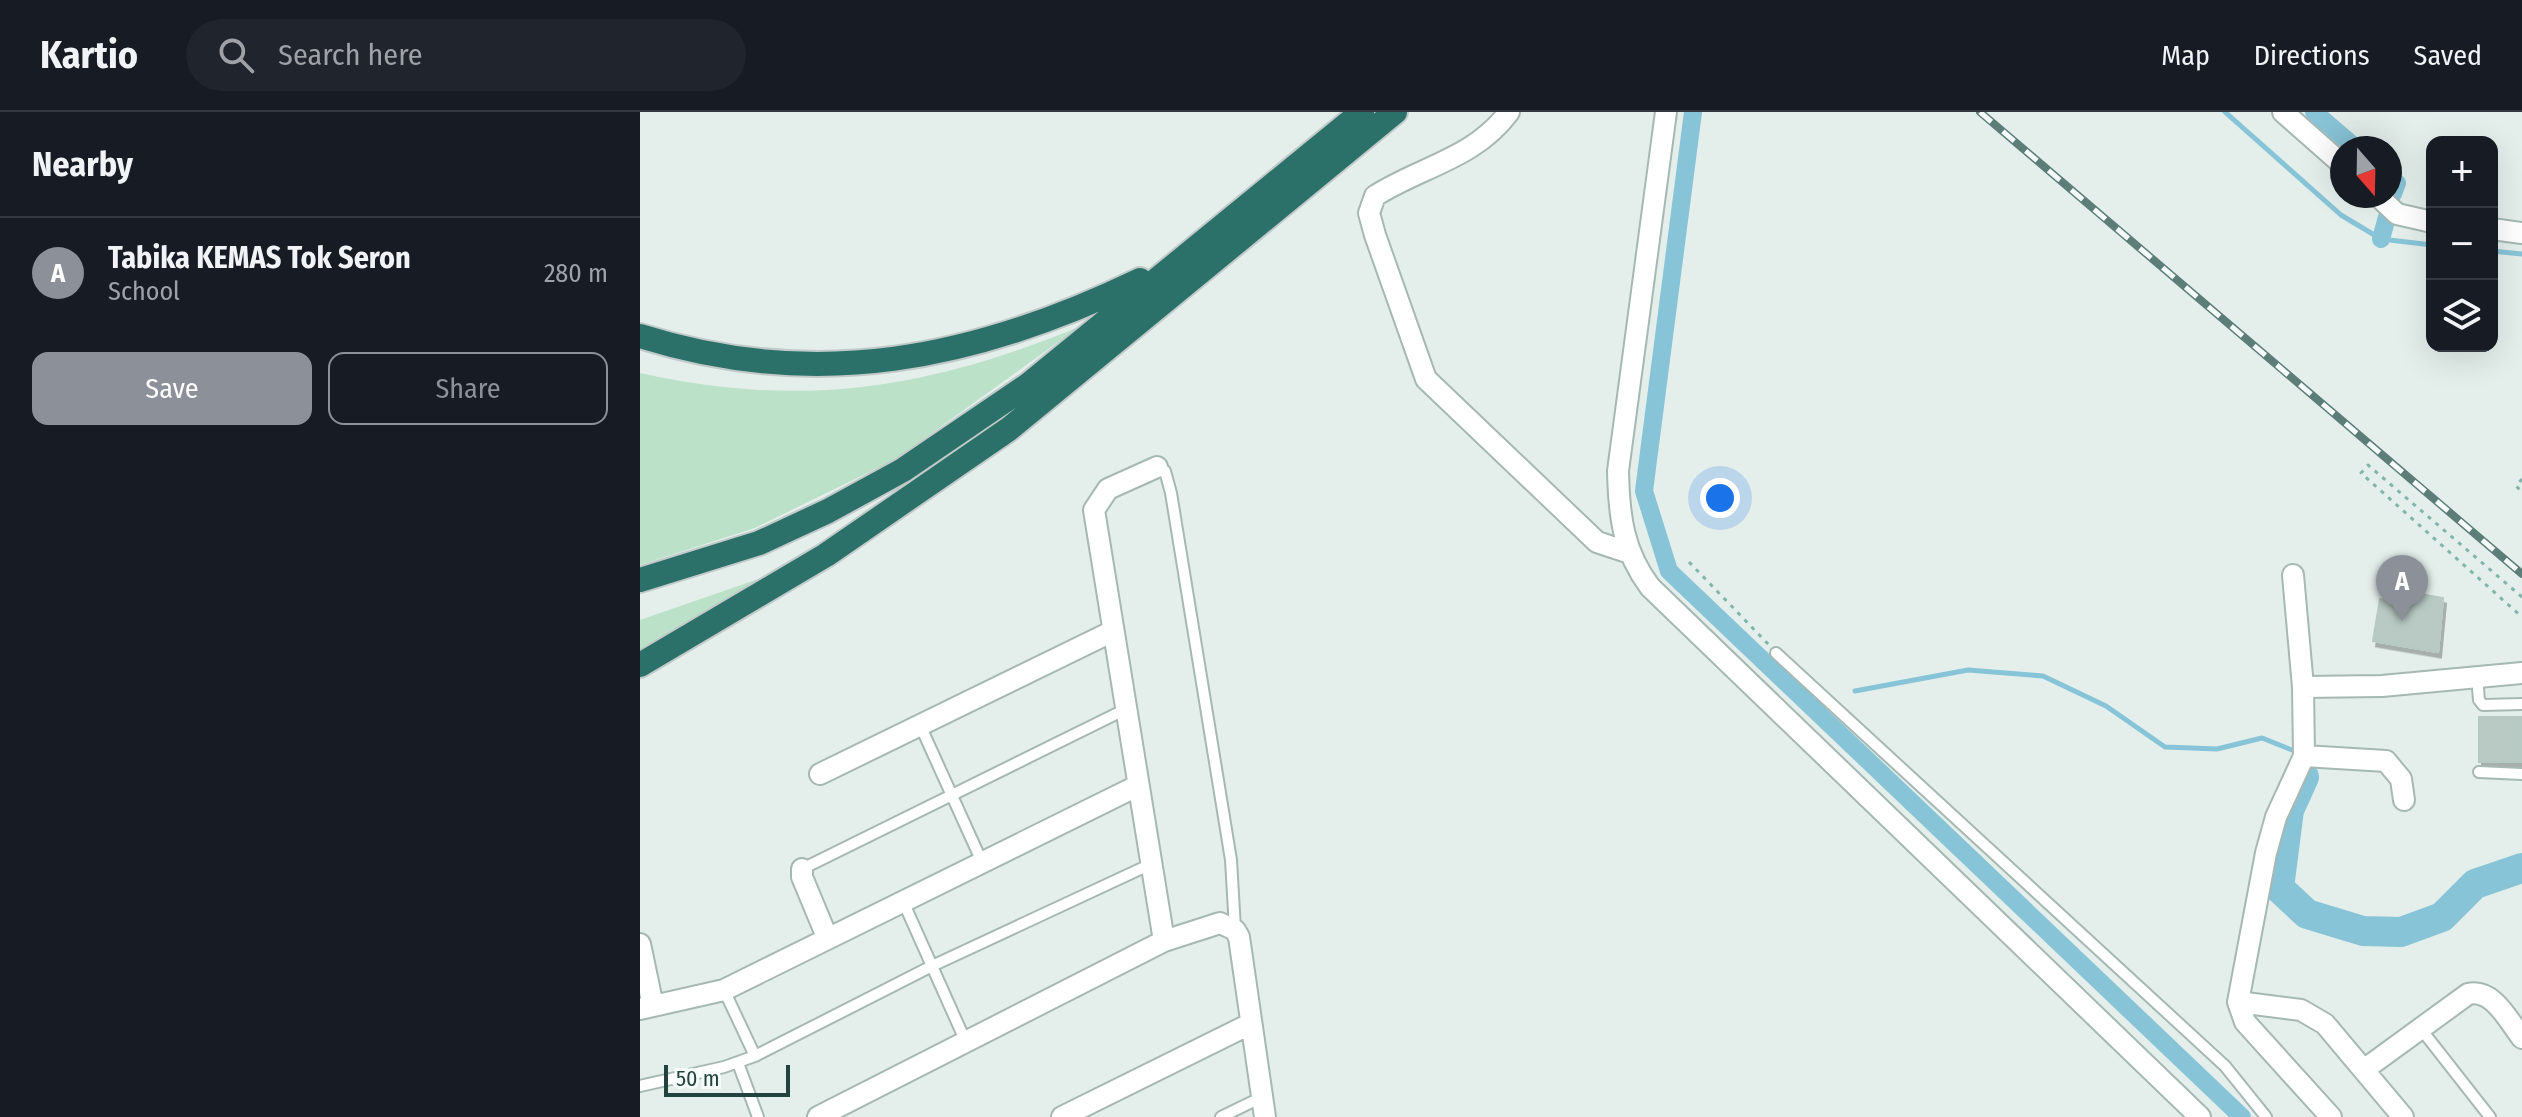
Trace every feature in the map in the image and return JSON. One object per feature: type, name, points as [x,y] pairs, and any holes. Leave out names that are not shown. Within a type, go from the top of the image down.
[{"type":"highway","points":[[640,580],[759,543],[828,511],[903,470],[1028,385],[1362,112]]},
{"type":"highway","points":[[640,665],[826,555],[1009,429],[1395,112]]},
{"type":"highway","points":[[640,336],[681,349],[792,366],[843,366],[921,358],[1016,333],[1088,306],[1176,263]]},
{"type":"highway","points":[[640,596],[761,558],[905,486],[1041,400],[1180,290]]},
{"type":"street","points":[[1509,112],[1489,137],[1461,156],[1375,196],[1369,213],[1426,379],[1597,542],[1627,552]]},
{"type":"street","points":[[1666,112],[1618,471],[1620,520],[1627,552],[1650,587],[2200,1117]]},
{"type":"street","points":[[2283,112],[2330,153]]},
{"type":"street","points":[[2391,208],[2397,214],[2426,221]]},
{"type":"street","points":[[2498,230],[2522,233]]},
{"type":"street","points":[[1157,467],[1108,489],[1094,510],[1111,632],[1164,941]]},
{"type":"street","points":[[2293,575],[2303,687],[2304,756],[2276,817],[2269,841],[2238,1002],[2245,1022],[2320,1113]]},
{"type":"street","points":[[820,774],[1111,632]]},
{"type":"street","points":[[2303,687],[2382,686],[2522,673]]},
{"type":"street","points":[[2304,756],[2386,761],[2401,779],[2404,800]]},
{"type":"street","points":[[640,944],[646,1008],[724,990],[902,899],[1137,786]]},
{"type":"street","points":[[802,869],[827,937]]},
{"type":"street","points":[[818,1117],[843,1112],[965,1040],[1164,941],[1213,924],[1226,923],[1235,930],[1264,1107]]},
{"type":"street","points":[[2365,1069],[2468,994],[2487,995],[2522,1038]]},
{"type":"street","points":[[2238,1002],[2301,1010],[2325,1024],[2403,1117]]},
{"type":"street","points":[[1062,1117],[1250,1024]]},
{"type":"lane","points":[[1157,467],[1165,471],[1171,493],[1231,860],[1235,930]]},
{"type":"lane","points":[[1776,653],[2225,1066],[2266,1117]]},
{"type":"lane","points":[[2477,677],[2479,700],[2483,705],[2522,704]]},
{"type":"lane","points":[[802,869],[1124,710]]},
{"type":"lane","points":[[920,725],[982,862]]},
{"type":"lane","points":[[2479,772],[2522,774]]},
{"type":"lane","points":[[640,1086],[738,1063],[755,1056],[932,966],[1151,864]]},
{"type":"lane","points":[[902,899],[965,1040]]},
{"type":"lane","points":[[724,990],[755,1056]]},
{"type":"lane","points":[[2421,1029],[2490,1117]]},
{"type":"lane","points":[[738,1063],[758,1117]]},
{"type":"lane","points":[[1221,1117],[1264,1107]]},
{"type":"path","points":[[2522,597],[2368,465],[2361,473],[2522,617]]},
{"type":"path","points":[[2522,479],[2516,486],[2522,492]]},
{"type":"path","points":[[1689,562],[1776,653]]},
{"type":"green space","points":[[1079,327],[896,459],[755,528],[640,565],[640,373],[756,390],[810,391],[863,387],[969,365]]},
{"type":"green space","points":[[781,571],[640,652],[640,620]]},
{"type":"building","points":[[2403,591],[2443,598],[2438,652],[2373,641],[2380,599],[2401,603]]},
{"type":"building","points":[[2479,717],[2522,717],[2522,762],[2479,762]]},
{"type":"waterway","points":[[1693,112],[1644,491],[1669,571],[2242,1117]]},
{"type":"waterway","points":[[2225,112],[2341,215],[2381,239],[2426,244]]},
{"type":"waterway","points":[[2314,112],[2342,136]]},
{"type":"waterway","points":[[2381,239],[2389,210]]},
{"type":"waterway","points":[[2498,252],[2522,254]]},
{"type":"waterway","points":[[1855,691],[1968,670],[2043,676],[2106,706],[2165,747],[2217,749],[2262,738],[2292,750]]},
{"type":"waterway","points":[[2304,777],[2289,810],[2279,888],[2307,914],[2363,931],[2401,932],[2442,917],[2475,884],[2522,868]]},
{"type":"railway","points":[[1980,112],[2522,574]]},
{"type":"place","name":"Tabika KEMAS Tok Seron","points":[[2402,621]]}]
